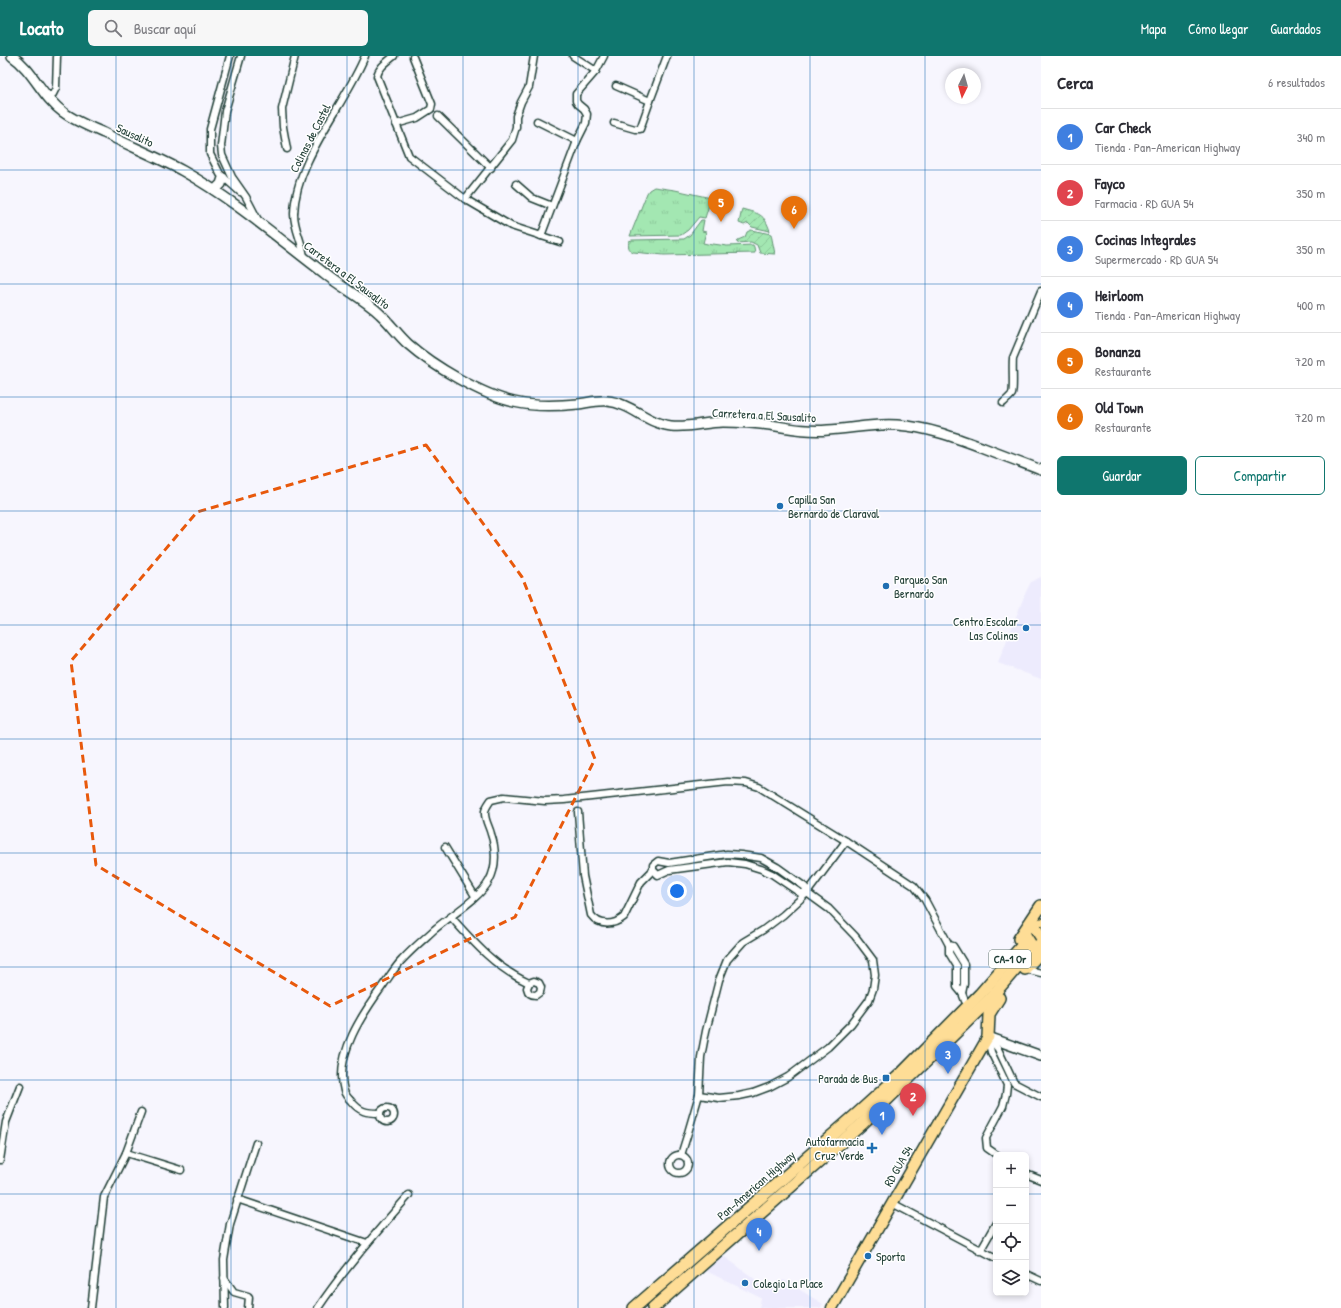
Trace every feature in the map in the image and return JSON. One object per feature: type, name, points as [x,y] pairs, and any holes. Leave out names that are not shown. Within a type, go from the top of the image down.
[{"type":"highway","points":[[901,1074],[912,1053],[1019,939],[1041,906]]},
{"type":"highway","points":[[1019,939],[1039,928],[1041,909]]},
{"type":"highway","name":"Pan-American Highway","points":[[634,1308],[901,1074],[980,994],[1039,928]]},
{"type":"highway","name":"Pan-American Highway","points":[[653,1308],[886,1102],[987,1002],[1039,928]]},
{"type":"highway","points":[[886,1102],[899,1094],[974,1024],[1041,952]]},
{"type":"highway","points":[[988,1037],[989,1014],[998,998]]},
{"type":"highway","points":[[974,1024],[980,1022],[983,1023],[985,1025],[988,1037]]},
{"type":"main road","name":"RD GUA 54","points":[[832,1308],[988,1037]]},
{"type":"street","name":"Sausalito","points":[[12,56],[23,64],[47,98],[64,113],[82,123],[179,168],[260,222]]},
{"type":"street","points":[[47,98],[53,94],[56,88],[57,56]]},
{"type":"street","points":[[230,56],[210,128],[210,154],[223,178],[246,197]]},
{"type":"street","points":[[210,154],[222,155],[221,146],[225,111],[241,56]]},
{"type":"street","points":[[288,149],[283,127],[282,109],[295,56]]},
{"type":"street","name":"Colinas de Castel","points":[[304,258],[304,252],[295,226],[294,215],[296,196],[300,181],[325,128],[354,80],[365,56]]},
{"type":"street","points":[[394,56],[383,66],[378,72],[377,76],[410,156],[465,199],[511,226],[560,242]]},
{"type":"street","points":[[465,199],[512,140],[516,127],[516,116],[529,87],[534,56]]},
{"type":"street","points":[[572,56],[596,71]]},
{"type":"street","points":[[541,236],[577,141],[586,123],[587,118],[584,110],[576,100],[576,94],[596,71],[604,56]]},
{"type":"street","points":[[614,123],[640,129],[667,56]]},
{"type":"street","points":[[396,124],[417,118],[432,109],[432,104],[413,57]]},
{"type":"street","points":[[616,86],[650,100]]},
{"type":"street","points":[[438,116],[491,168]]},
{"type":"street","points":[[537,121],[577,141]]},
{"type":"street","name":"Carretera a El Sausalito","points":[[222,155],[232,177],[246,197],[260,222],[334,282],[363,300],[382,316],[408,343],[429,360],[485,392],[513,402],[547,405],[607,401],[631,408],[658,423],[682,427],[724,422],[769,425],[800,430],[826,431],[875,425],[899,425],[923,428],[946,434],[1041,470]]},
{"type":"street","points":[[214,190],[220,187],[223,178]]},
{"type":"street","points":[[516,184],[532,198],[552,206]]},
{"type":"street","points":[[1003,403],[1012,394],[1013,358],[1041,291]]},
{"type":"street","points":[[380,1113],[370,1113],[357,1109],[344,1094],[341,1072],[343,1060],[352,1034],[376,996],[402,960],[488,883],[493,874],[495,849],[492,834],[486,820],[485,810],[491,800],[504,797],[545,801],[564,800],[728,782],[746,783],[758,787],[846,841],[914,886],[925,900],[949,945],[952,946],[964,964],[964,997]]},
{"type":"street","points":[[578,812],[583,876],[591,915],[594,919],[607,924],[620,920],[624,917],[641,882],[653,870],[653,865],[658,861],[669,863],[727,854],[741,855],[761,858],[777,867],[805,887],[807,893],[829,909],[855,936],[873,960],[875,975],[873,989],[869,1000],[851,1024],[832,1042],[788,1077],[754,1093],[720,1098],[699,1095]]},
{"type":"street","points":[[681,1155],[688,1136],[699,1095],[701,1057],[706,1031],[719,980],[727,960],[743,942],[763,930],[783,915],[807,893],[846,841]]},
{"type":"street","points":[[445,846],[475,896]]},
{"type":"street","points":[[653,870],[656,874],[660,875],[669,870],[728,862],[745,864],[772,874],[800,893],[807,893]]},
{"type":"street","points":[[451,917],[469,938],[489,957],[515,977],[529,983]]},
{"type":"street","points":[[1025,969],[1041,973]]},
{"type":"street","points":[[988,1037],[1041,1056]]},
{"type":"street","points":[[988,1037],[998,1049],[1014,1083],[1041,1097]]},
{"type":"street","points":[[988,1037],[991,1052],[1006,1085],[1006,1094],[1003,1106],[986,1138],[987,1148],[993,1152]]},
{"type":"street","points":[[1006,1085],[1014,1083]]},
{"type":"street","points":[[0,1160],[3,1121],[20,1086]]},
{"type":"street","points":[[91,1308],[104,1197],[126,1153],[141,1112]]},
{"type":"street","points":[[225,1308],[224,1260],[229,1231],[237,1200],[256,1143]]},
{"type":"street","points":[[126,1153],[181,1170]]},
{"type":"street","points":[[1029,1175],[1041,1180]]},
{"type":"street","points":[[318,1308],[367,1243],[409,1195]]},
{"type":"street","points":[[237,1200],[367,1243]]},
{"type":"street","points":[[892,1203],[993,1256]]},
{"type":"street","points":[[980,1250],[995,1224]]},
{"type":"street","points":[[1029,1275],[1041,1281]]},
{"type":"street","points":[[224,1278],[234,1292],[248,1296],[248,1308]]},
{"type":"highlighted area","points":[[426,445],[522,577],[595,759],[515,917],[330,1006],[96,865],[71,661],[197,512]]},
{"type":"shaded area","name":"Centro Escolar Las Colinas","points":[[1041,577],[1041,679],[998,663],[1031,582]]},
{"type":"shaded area","name":"Colegio La Place","points":[[721,1254],[767,1288],[784,1280],[823,1304],[820,1308],[759,1308],[761,1298],[702,1269]]},
{"type":"green space","points":[[654,187],[711,198],[705,218],[699,217],[688,230],[681,235],[630,236],[647,193]]},
{"type":"green space","points":[[742,209],[763,217],[770,231],[752,227],[748,223],[744,225],[739,223]]},
{"type":"green space","points":[[701,220],[704,220],[702,231],[706,232],[703,243],[727,246],[753,245],[755,253],[664,255],[633,252],[630,250],[628,244],[629,241],[632,240],[684,239],[690,235]]},
{"type":"green space","points":[[751,230],[771,234],[775,254],[760,253],[757,245],[751,242],[737,243],[738,240],[745,237],[747,232]]},
{"type":"place","name":"Bonanza","points":[[721,222]]},
{"type":"place","name":"Old Town","points":[[794,229]]},
{"type":"place","name":"Capilla San Bernardo de Claraval","points":[[780,506]]},
{"type":"place","name":"Parqueo San Bernardo","points":[[886,586]]},
{"type":"place","name":"Centro Escolar Las Colinas","points":[[1026,628]]},
{"type":"place","name":"Cocinas Integrales","points":[[948,1074]]},
{"type":"place","name":"Parada de Bus","points":[[886,1078]]},
{"type":"place","name":"Fayco","points":[[913,1116]]},
{"type":"place","name":"Car Check","points":[[882,1135]]},
{"type":"place","name":"Autofarmacia Cruz Verde","points":[[872,1148]]},
{"type":"place","name":"Heirloom","points":[[759,1251]]},
{"type":"place","name":"Sporta","points":[[868,1256]]},
{"type":"place","name":"Colegio La Place","points":[[745,1283]]}]
